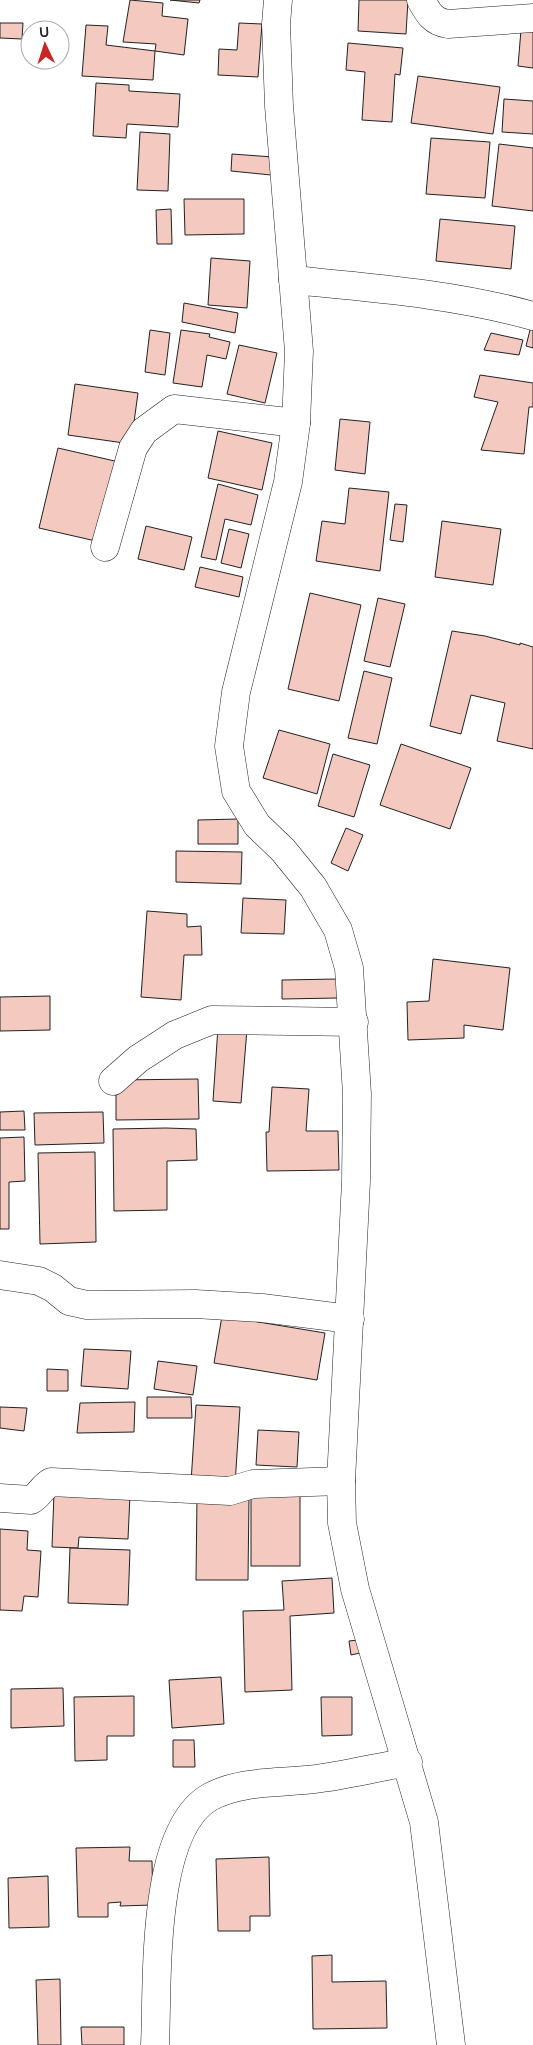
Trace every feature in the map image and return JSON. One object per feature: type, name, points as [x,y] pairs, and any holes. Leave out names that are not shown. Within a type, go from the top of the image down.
[{"type":"street","points":[[278,0],[276,24],[279,106],[299,352],[296,423],[288,482],[236,692],[229,746],[236,791],[257,824],[283,850],[312,887],[338,930],[349,968],[354,1022],[356,1181],[341,1481],[342,1523],[356,1589],[424,1822],[452,2045]]},
{"type":"street","points":[[421,0],[429,14],[439,23],[533,18]]},
{"type":"street","points":[[293,280],[373,288],[490,304],[533,316]]},
{"type":"street","points":[[105,546],[133,448],[144,431],[174,409],[296,423]]},
{"type":"street","points":[[114,1081],[138,1059],[168,1040],[212,1020],[354,1022]]},
{"type":"street","points":[[0,1275],[38,1281],[53,1288],[69,1301],[87,1305],[168,1304],[243,1307],[350,1319]]},
{"type":"street","points":[[0,1498],[31,1500],[36,1498],[42,1487],[51,1482],[230,1491],[253,1484],[341,1481]]},
{"type":"street","points":[[155,2045],[161,1907],[167,1870],[179,1835],[191,1812],[210,1797],[237,1787],[322,1778],[408,1762]]},
{"type":"building","points":[[130,0],[163,3],[162,16],[188,19],[184,55],[155,51],[156,44],[123,42]]},
{"type":"building","points":[[170,0],[200,0],[199,3]]},
{"type":"building","points":[[359,0],[408,0],[406,34],[358,31]]},
{"type":"building","points":[[0,23],[20,23],[20,39],[0,38]]},
{"type":"building","points":[[239,23],[262,24],[258,77],[218,75],[219,49],[237,50]]},
{"type":"building","points":[[86,25],[108,26],[106,45],[155,51],[153,80],[82,76]]},
{"type":"building","points":[[521,30],[533,31],[533,68],[518,66]]},
{"type":"building","points":[[348,43],[403,48],[400,75],[395,74],[392,122],[362,120],[365,72],[346,70]]},
{"type":"building","points":[[418,76],[500,87],[493,134],[411,123]]},
{"type":"building","points":[[96,83],[129,85],[129,91],[180,94],[178,127],[127,124],[126,138],[93,136]]},
{"type":"building","points":[[504,99],[533,101],[533,134],[502,132]]},
{"type":"building","points":[[140,132],[170,134],[168,191],[137,190]]},
{"type":"building","points":[[431,138],[490,142],[485,198],[426,194]]},
{"type":"building","points":[[499,144],[533,148],[533,211],[492,206]]},
{"type":"building","points":[[232,154],[273,157],[271,175],[231,171]]},
{"type":"building","points":[[184,199],[244,199],[244,234],[185,235]]},
{"type":"building","points":[[171,209],[172,244],[157,244],[156,210]]},
{"type":"building","points":[[440,219],[515,226],[511,269],[436,261]]},
{"type":"building","points":[[211,258],[250,261],[247,308],[208,305]]},
{"type":"building","points":[[184,303],[238,313],[235,333],[182,322]]},
{"type":"building","points":[[531,326],[533,326],[533,348],[526,346]]},
{"type":"building","points":[[150,330],[170,333],[165,375],[145,372]]},
{"type":"building","points":[[181,330],[210,334],[209,337],[230,342],[226,359],[207,355],[202,387],[173,383]]},
{"type":"building","points":[[491,333],[523,340],[519,355],[484,350]]},
{"type":"building","points":[[239,345],[277,353],[265,403],[227,394]]},
{"type":"building","points":[[480,375],[533,383],[533,407],[529,407],[524,454],[481,450],[498,402],[474,397]]},
{"type":"building","points":[[75,384],[138,393],[131,444],[68,435]]},
{"type":"building","points":[[340,419],[370,422],[365,474],[335,470]]},
{"type":"building","points":[[218,431],[272,443],[262,490],[208,478]]},
{"type":"building","points":[[58,448],[119,462],[100,542],[39,528]]},
{"type":"building","points":[[218,484],[258,495],[251,525],[225,519],[216,560],[201,557]]},
{"type":"building","points":[[349,488],[389,492],[380,571],[316,561],[322,521],[345,524]]},
{"type":"building","points":[[395,504],[407,505],[403,542],[390,540]]},
{"type":"building","points":[[442,521],[501,529],[493,585],[435,577]]},
{"type":"building","points":[[146,526],[192,537],[184,570],[138,559]]},
{"type":"building","points":[[229,529],[249,534],[241,568],[221,563]]},
{"type":"building","points":[[200,567],[243,577],[239,597],[195,587]]},
{"type":"building","points":[[310,593],[361,605],[339,701],[288,689]]},
{"type":"building","points":[[378,598],[405,604],[390,667],[364,661]]},
{"type":"building","points":[[452,631],[533,647],[533,749],[497,741],[505,703],[471,695],[461,734],[430,726]]},
{"type":"building","points":[[364,671],[392,678],[377,744],[348,738]]},
{"type":"building","points":[[279,730],[330,744],[317,794],[263,778]]},
{"type":"building","points":[[401,744],[471,768],[450,829],[380,805]]},
{"type":"building","points":[[333,754],[370,765],[354,817],[318,806]]},
{"type":"building","points":[[238,819],[238,844],[198,844],[198,820]]},
{"type":"building","points":[[346,828],[363,835],[348,871],[331,863]]},
{"type":"building","points":[[176,851],[242,852],[241,884],[176,882]]},
{"type":"building","points":[[243,898],[286,900],[284,934],[241,933]]},
{"type":"building","points":[[147,911],[187,914],[187,927],[201,926],[202,955],[184,955],[181,1000],[141,997]]},
{"type":"building","points":[[433,959],[510,968],[503,1030],[464,1025],[464,1038],[408,1040],[407,1002],[429,1001]]},
{"type":"building","points":[[337,979],[338,998],[282,999],[282,980]]},
{"type":"building","points":[[50,996],[50,1030],[0,1031],[0,997]]},
{"type":"building","points":[[218,1027],[247,1029],[241,1103],[213,1101]]},
{"type":"building","points":[[198,1079],[199,1119],[116,1120],[116,1080]]},
{"type":"building","points":[[272,1087],[309,1089],[306,1131],[338,1131],[339,1170],[267,1171],[266,1132],[269,1132]]},
{"type":"building","points":[[24,1111],[25,1130],[0,1130],[0,1112]]},
{"type":"building","points":[[103,1112],[104,1143],[35,1145],[34,1113]]},
{"type":"building","points":[[113,1129],[196,1129],[197,1160],[167,1161],[167,1210],[114,1211]]},
{"type":"building","points":[[24,1137],[25,1181],[9,1182],[9,1229],[0,1229],[0,1138]]},
{"type":"building","points":[[95,1152],[96,1242],[40,1244],[38,1153]]},
{"type":"building","points":[[222,1316],[325,1333],[317,1380],[214,1363]]},
{"type":"building","points":[[84,1349],[131,1351],[128,1389],[81,1386]]},
{"type":"building","points":[[158,1361],[197,1366],[193,1395],[154,1389]]},
{"type":"building","points":[[47,1369],[68,1370],[68,1391],[47,1391]]},
{"type":"building","points":[[147,1397],[191,1397],[192,1418],[147,1418]]},
{"type":"building","points":[[135,1402],[134,1432],[77,1433],[80,1403]]},
{"type":"building","points":[[196,1405],[240,1407],[235,1485],[191,1482]]},
{"type":"building","points":[[0,1407],[27,1408],[24,1431],[0,1428]]},
{"type":"building","points":[[258,1430],[299,1432],[297,1467],[256,1465]]},
{"type":"building","points":[[251,1489],[300,1489],[300,1566],[251,1566]]},
{"type":"building","points":[[54,1493],[130,1495],[128,1539],[79,1537],[78,1548],[52,1547]]},
{"type":"building","points":[[197,1496],[249,1496],[248,1580],[196,1580]]},
{"type":"building","points":[[0,1529],[28,1531],[27,1550],[41,1551],[38,1597],[24,1596],[22,1611],[0,1610]]},
{"type":"building","points":[[70,1548],[130,1550],[128,1605],[68,1603]]},
{"type":"building","points":[[332,1578],[334,1613],[290,1616],[292,1690],[245,1692],[243,1611],[284,1610],[282,1581]]},
{"type":"building","points":[[358,1640],[360,1653],[351,1655],[349,1641]]},
{"type":"building","points":[[221,1677],[224,1724],[172,1728],[169,1680]]},
{"type":"building","points":[[63,1688],[64,1726],[11,1728],[11,1689]]},
{"type":"building","points":[[134,1696],[134,1736],[107,1736],[107,1760],[75,1761],[74,1697]]},
{"type":"building","points":[[321,1697],[352,1697],[352,1735],[322,1736]]},
{"type":"building","points":[[173,1740],[194,1740],[195,1767],[173,1767]]},
{"type":"building","points":[[130,1847],[129,1861],[152,1861],[153,1905],[120,1906],[121,1902],[108,1903],[108,1917],[78,1917],[76,1848]]},
{"type":"building","points":[[269,1857],[270,1916],[250,1916],[250,1931],[218,1931],[216,1859]]},
{"type":"building","points":[[48,1876],[49,1927],[9,1928],[8,1878]]},
{"type":"building","points":[[332,1955],[332,1982],[386,1981],[387,2028],[313,2029],[312,1956]]},
{"type":"building","points":[[60,1979],[61,2045],[38,2045],[36,1980]]},
{"type":"building","points":[[81,2027],[124,2027],[124,2045],[82,2045]]}]
